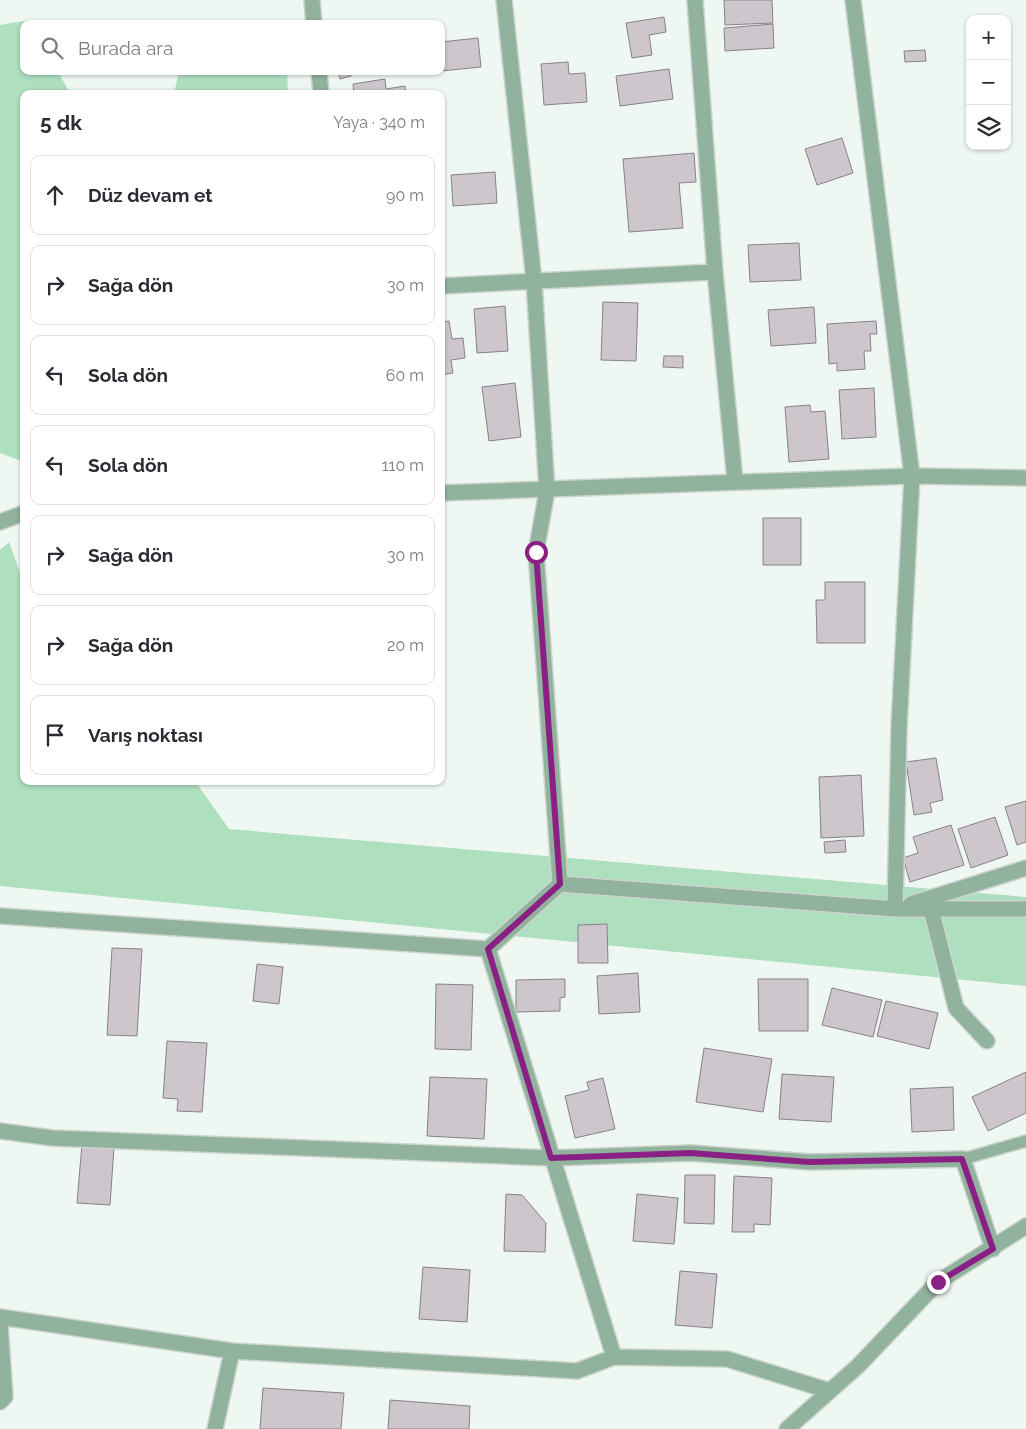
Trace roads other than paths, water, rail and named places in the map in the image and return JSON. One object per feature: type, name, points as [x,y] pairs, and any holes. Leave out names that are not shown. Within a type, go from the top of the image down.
[{"type":"street","points":[[312,0],[314,20]]},
{"type":"street","points":[[504,0],[534,281],[547,491],[536,552],[560,884]]},
{"type":"street","points":[[695,0],[715,272],[735,481]]},
{"type":"street","points":[[853,0],[912,476],[899,727],[895,909]]},
{"type":"street","points":[[319,75],[321,90]]},
{"type":"street","points":[[445,286],[715,272]]},
{"type":"street","points":[[445,493],[547,491],[735,481],[912,476],[1026,478]]},
{"type":"street","points":[[0,522],[20,514]]},
{"type":"street","points":[[895,909],[1026,868]]},
{"type":"street","points":[[0,916],[488,949],[560,884],[895,909],[1026,909]]},
{"type":"street","points":[[931,909],[956,1008],[988,1041]]},
{"type":"street","points":[[488,949],[614,1357]]},
{"type":"street","points":[[0,1131],[52,1138],[551,1158],[690,1153],[810,1162],[962,1159],[993,1249]]},
{"type":"street","points":[[787,1429],[858,1366],[938,1282],[993,1249],[1026,1226]]},
{"type":"street","points":[[0,1317],[232,1351],[577,1371],[614,1357],[727,1359],[830,1391]]},
{"type":"street","points":[[0,1324],[6,1397],[0,1402]]},
{"type":"street","points":[[215,1429],[232,1351]]},
{"type":"lane","points":[[962,1159],[1026,1141]]}]
